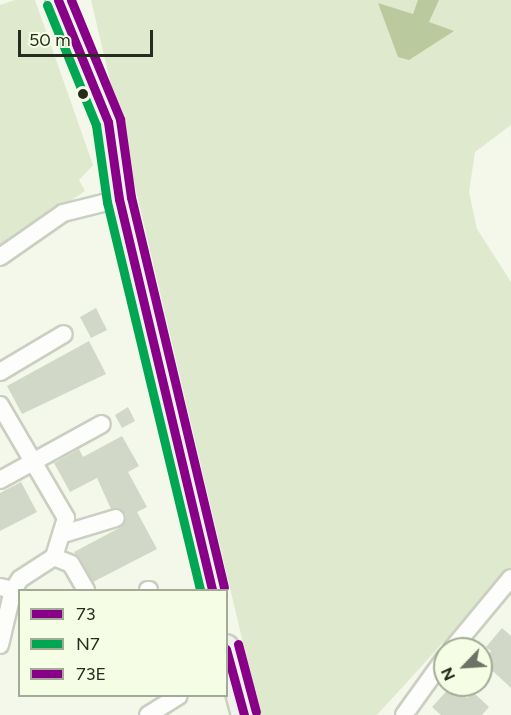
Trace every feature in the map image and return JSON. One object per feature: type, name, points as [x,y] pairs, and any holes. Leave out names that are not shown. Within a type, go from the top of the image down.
[{"type":"street","points":[[58,0],[78,54],[84,98],[107,147],[212,589]]},
{"type":"street","points":[[0,257],[63,213],[119,199]]},
{"type":"street","points":[[0,372],[64,334]]},
{"type":"street","points":[[0,405],[64,513],[63,534],[54,557],[7,589],[0,645]]},
{"type":"street","points":[[0,480],[102,424]]},
{"type":"street","points":[[63,534],[116,518]]},
{"type":"street","points":[[54,557],[71,564],[85,589]]},
{"type":"street","points":[[462,637],[511,578]]},
{"type":"street","points":[[228,655],[244,715]]},
{"type":"street","points":[[405,715],[433,675]]},
{"type":"street","points":[[148,715],[177,697]]},
{"type":"shaded area","points":[[15,0],[35,0],[93,165],[79,180],[85,191],[0,249],[0,5]]},
{"type":"shaded area","points":[[91,0],[511,0],[511,125],[475,152],[469,192],[477,229],[511,282],[511,568],[448,637],[433,637],[433,654],[377,715],[260,715]]},
{"type":"shaded area","points":[[418,0],[439,0],[429,22],[454,31],[409,60],[398,57],[378,3],[413,14]]},
{"type":"building","points":[[96,308],[107,330],[91,338],[80,317]]},
{"type":"building","points":[[89,341],[106,374],[22,414],[7,386]]},
{"type":"building","points":[[128,407],[135,421],[122,428],[115,415]]},
{"type":"building","points":[[122,436],[139,466],[128,472],[147,507],[137,512],[157,549],[93,582],[74,552],[123,526],[126,514],[111,509],[97,478],[70,492],[54,463],[79,449],[83,457]]},
{"type":"building","points":[[21,482],[37,512],[0,531],[0,493]]},
{"type":"building","points":[[502,628],[511,636],[511,688],[493,671],[493,639]]},
{"type":"building","points":[[441,697],[478,697],[489,707],[482,715],[441,715],[432,707]]},
{"type":"transit line","name":"73","points":[[58,0],[108,122],[119,199],[212,589]]},
{"type":"transit line","name":"73E","points":[[71,0],[120,119],[131,197],[224,587]]},
{"type":"transit line","name":"N7","points":[[47,5],[96,125],[107,202],[200,589]]},
{"type":"transit line","name":"73E","points":[[238,644],[256,712]]},
{"type":"transit line","name":"73","points":[[228,656],[244,715]]}]
